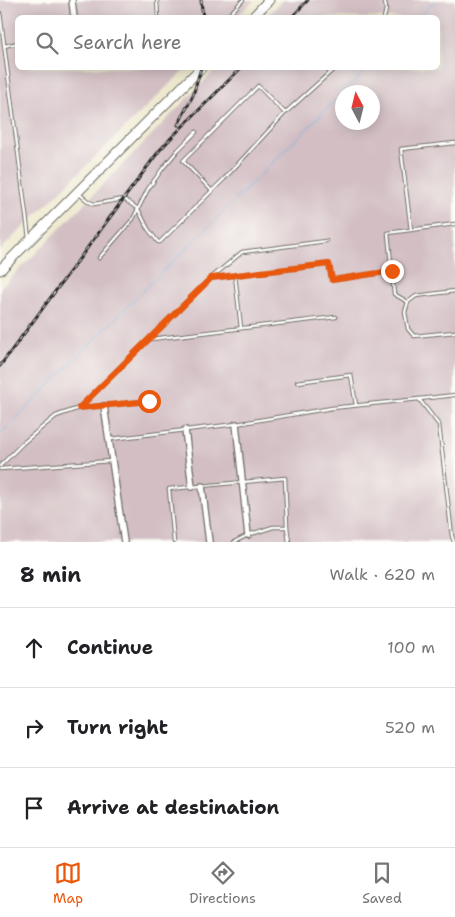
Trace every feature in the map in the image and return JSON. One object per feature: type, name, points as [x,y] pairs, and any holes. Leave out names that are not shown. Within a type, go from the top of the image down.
[{"type":"main road","points":[[255,15],[270,0]]},
{"type":"main road","points":[[0,270],[199,70]]},
{"type":"street","points":[[72,0],[74,15]]},
{"type":"street","points":[[104,406],[124,542]]},
{"type":"street","points":[[236,424],[248,535]]},
{"type":"street","points":[[185,430],[192,487]]},
{"type":"street","points":[[202,486],[209,542]]},
{"type":"lane","points":[[157,0],[158,15]]},
{"type":"lane","points":[[229,15],[242,0]]},
{"type":"lane","points":[[384,0],[386,4],[385,15]]},
{"type":"lane","points":[[0,14],[29,240]]},
{"type":"lane","points":[[4,46],[15,44]]},
{"type":"lane","points":[[0,67],[6,66]]},
{"type":"lane","points":[[77,192],[94,204],[124,199],[138,209],[153,237],[160,242],[212,191],[285,113],[333,70]]},
{"type":"lane","points":[[212,191],[183,161],[258,86],[285,113]]},
{"type":"lane","points":[[99,258],[133,219],[148,189],[163,168],[196,132]]},
{"type":"lane","points":[[411,230],[402,149],[455,143]]},
{"type":"lane","points":[[408,302],[394,294],[388,233],[455,224]]},
{"type":"lane","points":[[79,408],[211,278],[242,252],[326,241]]},
{"type":"lane","points":[[211,278],[329,264],[332,280],[392,271]]},
{"type":"lane","points":[[235,275],[241,328]]},
{"type":"lane","points":[[455,291],[416,296],[408,302],[405,312],[408,329],[414,336],[455,332]]},
{"type":"lane","points":[[150,339],[336,317]]},
{"type":"lane","points":[[297,382],[351,375],[356,405]]},
{"type":"lane","points":[[109,439],[236,424],[332,408],[455,395]]},
{"type":"lane","points":[[419,399],[439,425],[454,542]]},
{"type":"lane","points":[[0,467],[23,443],[56,416],[79,408],[149,401]]},
{"type":"lane","points":[[0,467],[112,461]]},
{"type":"lane","points":[[174,542],[169,489],[285,478],[289,542]]},
{"type":"lane","points":[[234,542],[248,535],[273,527],[287,528]]},
{"type":"shaded area","points":[[0,0],[254,0],[239,15],[15,15],[15,70],[184,70],[0,250]]},
{"type":"shaded area","points":[[283,0],[455,0],[455,542],[0,542],[0,288],[215,70],[440,70],[440,15],[268,15]]},
{"type":"waterway","points":[[421,15],[436,0]]},
{"type":"waterway","points":[[0,435],[366,70]]},
{"type":"railway","points":[[201,0],[203,15]]},
{"type":"railway","points":[[294,15],[308,0]]},
{"type":"railway","points":[[178,125],[193,95],[200,70]]},
{"type":"railway","points":[[0,366],[159,151],[239,70]]},
{"type":"route","points":[[149,401],[79,408],[211,278],[329,264],[332,280],[392,271]]}]
